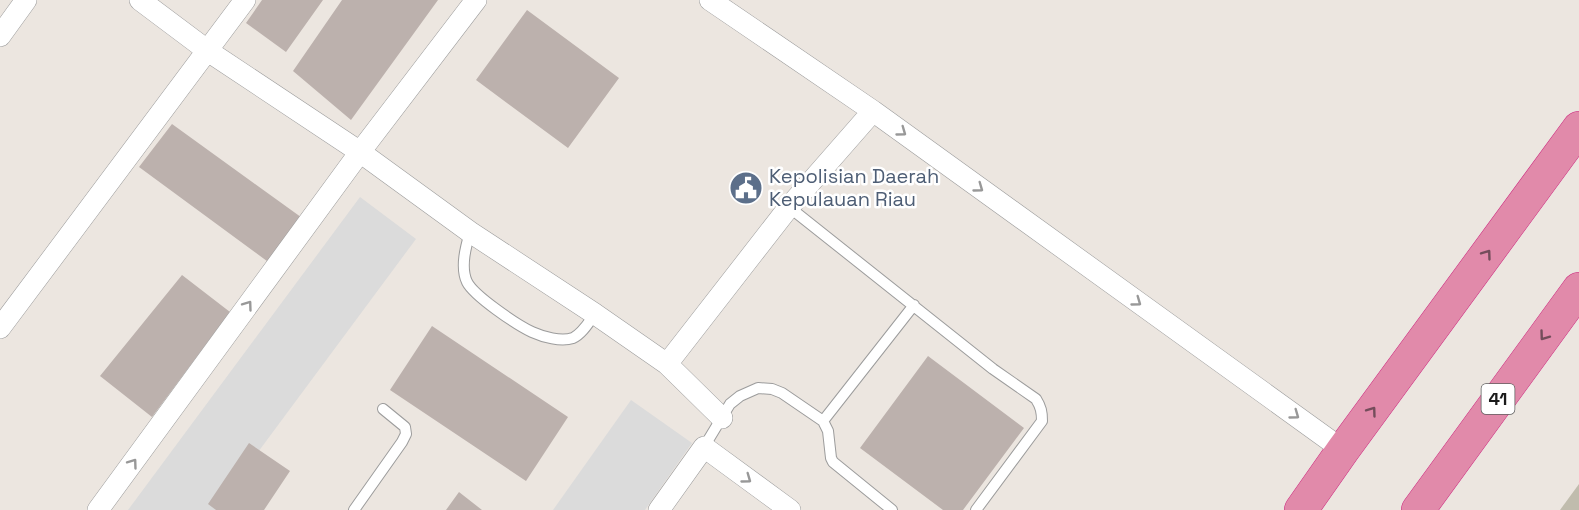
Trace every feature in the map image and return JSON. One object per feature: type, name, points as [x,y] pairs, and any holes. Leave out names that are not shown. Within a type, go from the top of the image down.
[{"type":"highway","points":[[1301,510],[1579,128]]},
{"type":"highway","name":"41","points":[[1418,510],[1577,295]]},
{"type":"street","points":[[0,36],[26,0]]},
{"type":"street","points":[[140,0],[208,51],[360,152],[470,232],[667,364],[722,418]]},
{"type":"street","points":[[0,328],[245,0]]},
{"type":"street","points":[[98,510],[360,152],[476,0]]},
{"type":"street","points":[[710,0],[873,111],[1343,450]]},
{"type":"street","points":[[667,364],[789,207],[873,111]]},
{"type":"street","points":[[659,510],[704,447],[790,510]]},
{"type":"lane","points":[[789,207],[993,369],[1036,399],[1042,411],[1042,421],[976,510]]},
{"type":"lane","points":[[470,232],[466,244],[464,268],[466,280],[472,288],[510,319],[534,333],[558,339],[573,338],[579,334],[595,314]]},
{"type":"lane","points":[[823,421],[914,305]]},
{"type":"lane","points":[[704,447],[730,404],[740,396],[758,388],[772,389],[782,393],[823,421],[828,431],[833,462],[892,510]]},
{"type":"lane","points":[[354,510],[406,434],[405,426],[383,409]]},
{"type":"shaded area","points":[[360,197],[416,239],[215,510],[128,510]]},
{"type":"shaded area","points":[[631,400],[692,443],[645,510],[553,510]]},
{"type":"shaded area","points":[[1579,484],[1579,510],[1560,510]]},
{"type":"building","points":[[262,0],[323,0],[286,52],[246,23]]},
{"type":"building","points":[[342,0],[438,0],[351,120],[293,71]]},
{"type":"building","points":[[527,10],[619,78],[568,148],[476,80]]},
{"type":"building","points":[[172,124],[305,220],[271,264],[139,167]]},
{"type":"building","points":[[182,275],[230,312],[152,417],[100,376]]},
{"type":"building","points":[[432,326],[568,417],[526,481],[390,390]]},
{"type":"building","points":[[928,356],[1024,428],[963,510],[943,510],[860,448]]},
{"type":"building","points":[[249,443],[290,471],[264,510],[216,510],[208,504]]},
{"type":"building","points":[[459,492],[482,510],[446,510]]},
{"type":"place","name":"Kepolisian Daerah Kepulauan Riau","points":[[746,188]]}]
